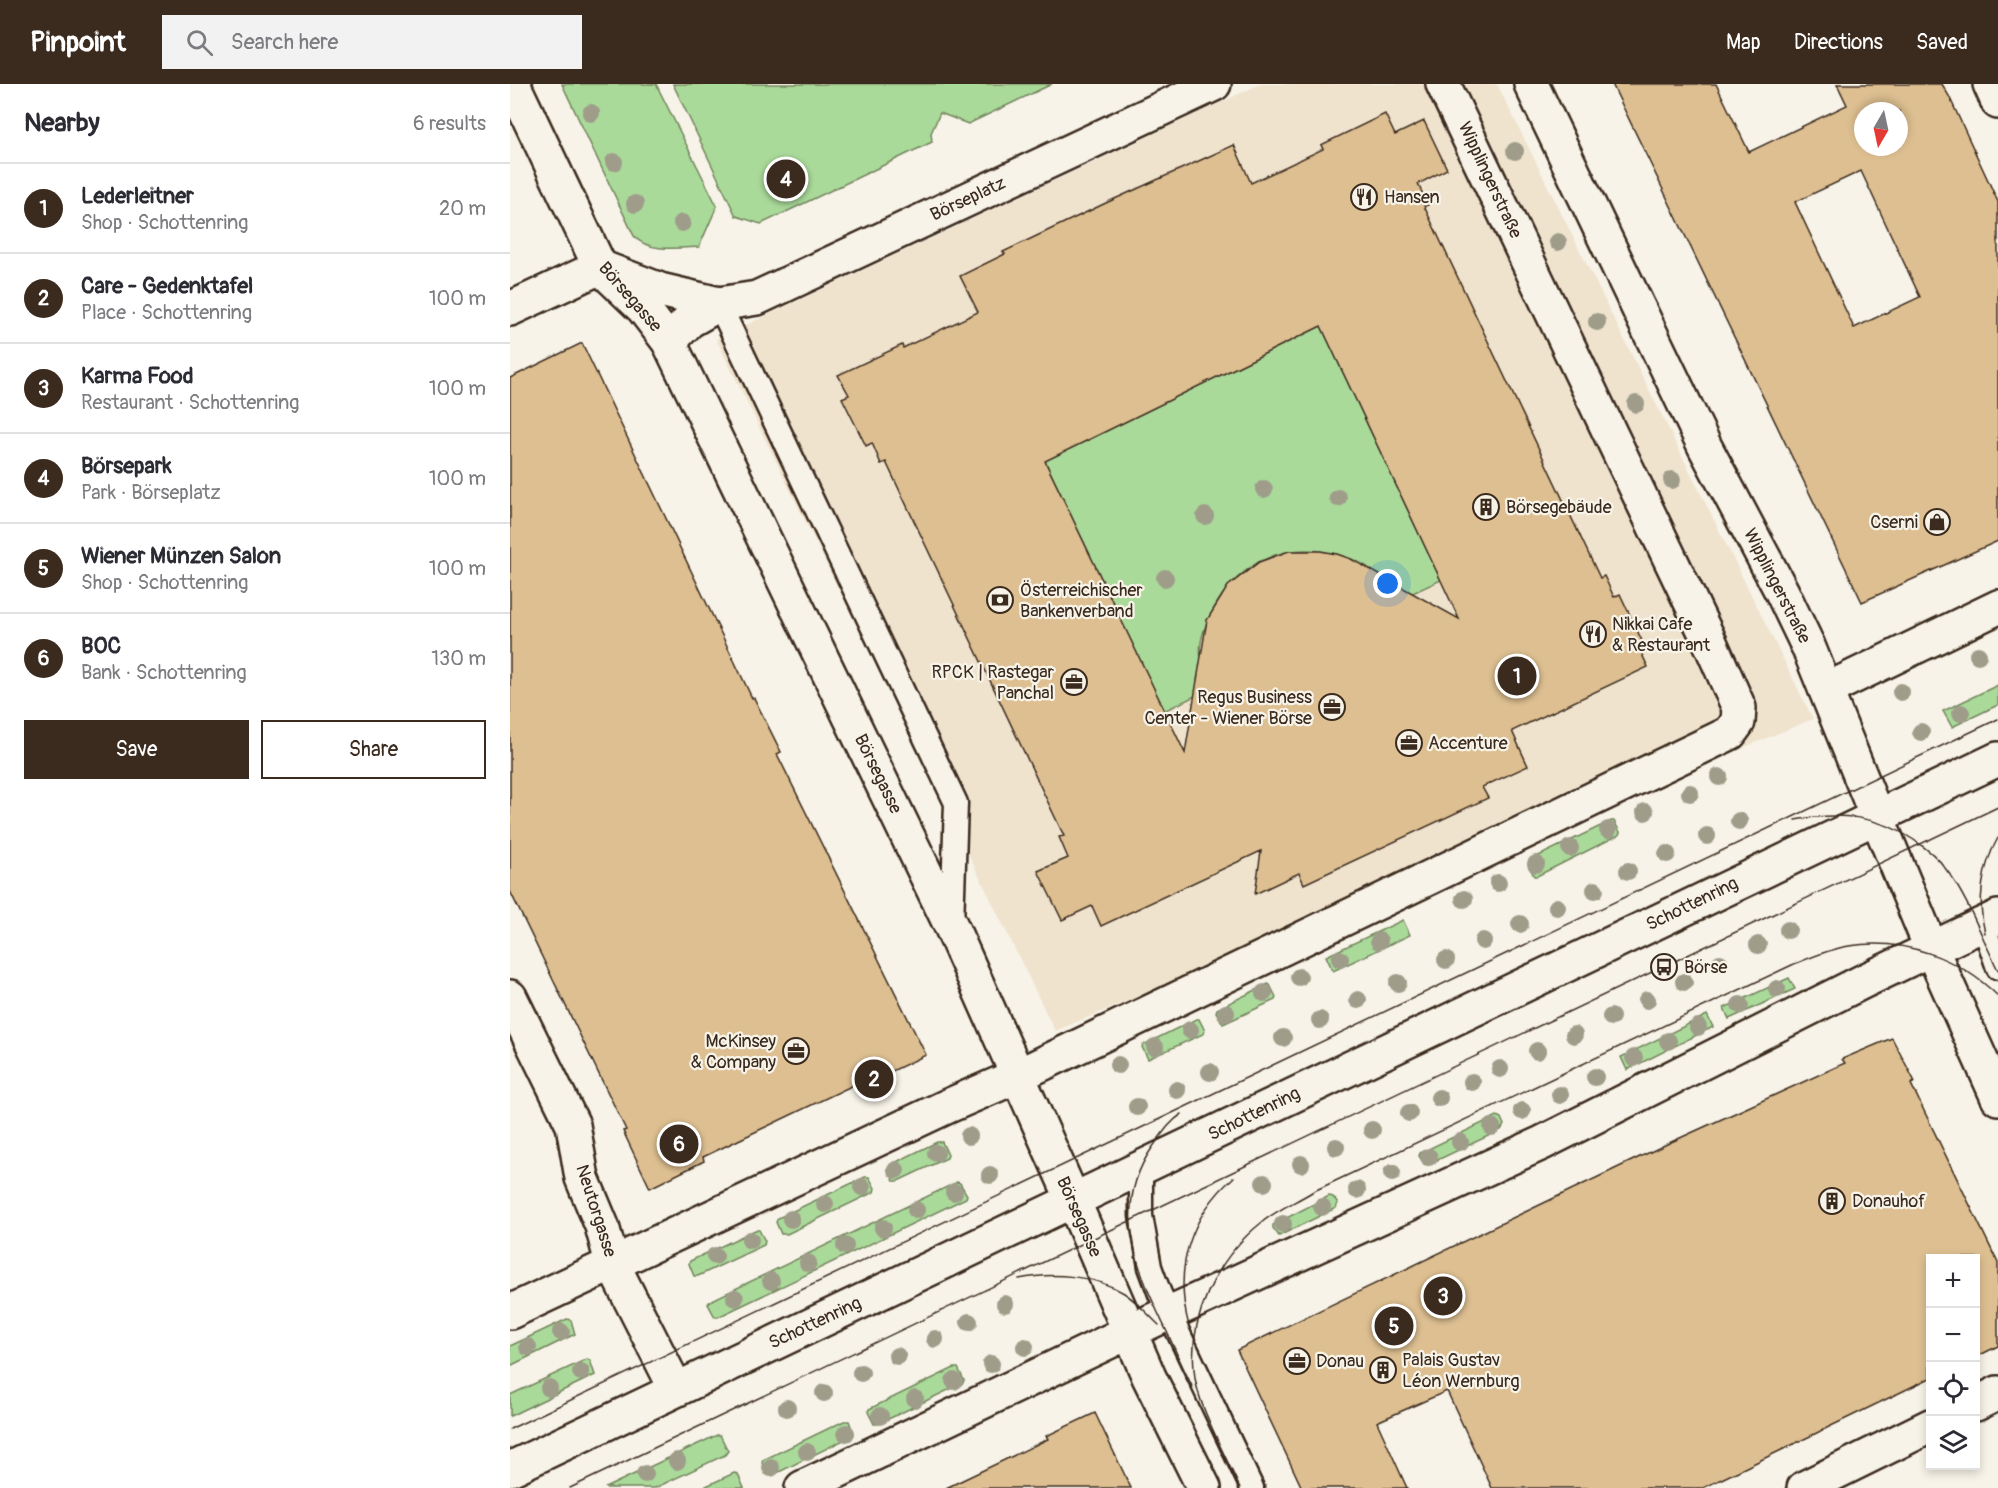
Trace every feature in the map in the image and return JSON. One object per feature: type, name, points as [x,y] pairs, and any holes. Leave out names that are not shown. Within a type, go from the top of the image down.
[{"type":"street","name":"Börsegasse","points":[[513,84],[600,267],[643,308],[669,342],[952,928],[1073,1200],[1129,1333],[1204,1488]]},
{"type":"street","name":"Börseplatz","points":[[669,342],[689,321],[719,304],[757,298],[1214,84]]},
{"type":"street","name":"Wipplingerstraße","points":[[1017,1076],[1730,733],[1738,722],[1739,708],[1716,656],[1443,84]]},
{"type":"street","name":"Wipplingerstraße","points":[[1531,84],[1705,447],[1782,592],[1826,690],[1932,948],[1998,1098]]},
{"type":"street","points":[[1990,84],[1998,102]]},
{"type":"street","name":"Börseplatz","points":[[600,267],[660,290],[719,304]]},
{"type":"street","points":[[510,309],[600,267]]},
{"type":"street","points":[[1826,690],[1998,607]]},
{"type":"street","name":"Schottenring","points":[[510,1469],[1998,759]]},
{"type":"street","points":[[802,1488],[1129,1333],[1542,1143],[1990,921]]},
{"type":"street","name":"Neutorgasse","points":[[510,997],[573,1125],[582,1178],[602,1226],[612,1263],[676,1389]]},
{"type":"street","points":[[510,1312],[948,1106],[1017,1076]]},
{"type":"street","points":[[1980,1402],[1998,1393]]},
{"type":"street","points":[[1804,1488],[1926,1428]]},
{"type":"lane","points":[[719,304],[956,803],[952,928]]},
{"type":"lane","points":[[1990,921],[1998,968]]},
{"type":"lane","points":[[1141,1168],[1141,1216],[1150,1267],[1168,1315],[1252,1488]]},
{"type":"shaded area","points":[[1260,84],[1497,84],[1813,719],[1055,1031],[716,339]]},
{"type":"green space","points":[[562,84],[656,84],[717,206],[699,247],[655,247],[647,245],[634,236]]},
{"type":"green space","points":[[673,84],[1052,84],[968,124],[940,113],[931,133],[932,142],[761,224],[736,216]]},
{"type":"green space","points":[[1321,326],[1441,580],[1391,603],[1381,581],[1373,572],[1349,558],[1305,550],[1286,552],[1268,558],[1252,566],[1237,578],[1224,593],[1208,621],[1200,652],[1203,665],[1214,687],[1164,711],[1045,461]]},
{"type":"green space","points":[[1998,685],[1998,705],[1952,727],[1943,711]]},
{"type":"green space","points":[[1614,821],[1620,832],[1619,835],[1534,876],[1528,864],[1530,860]]},
{"type":"green space","points":[[1403,920],[1410,935],[1333,971],[1326,956]]},
{"type":"green space","points":[[1789,978],[1795,989],[1729,1019],[1724,1008]]},
{"type":"green space","points":[[1268,984],[1276,997],[1275,1000],[1223,1024],[1216,1012],[1217,1009]]},
{"type":"green space","points":[[1707,1015],[1713,1027],[1627,1070],[1621,1057]]},
{"type":"green space","points":[[1199,1019],[1205,1031],[1203,1034],[1148,1059],[1143,1045]]},
{"type":"green space","points":[[1497,1116],[1501,1118],[1504,1125],[1501,1130],[1427,1165],[1419,1156],[1420,1153]]},
{"type":"green space","points":[[937,1142],[942,1142],[948,1155],[947,1158],[894,1181],[888,1170],[890,1165]]},
{"type":"green space","points":[[869,1177],[875,1188],[874,1192],[787,1234],[781,1234],[776,1222],[778,1218]]},
{"type":"green space","points":[[957,1182],[967,1195],[966,1198],[718,1317],[715,1317],[708,1304],[710,1301]]},
{"type":"green space","points":[[1329,1196],[1338,1203],[1336,1208],[1279,1236],[1273,1228],[1273,1225]]},
{"type":"green space","points":[[759,1230],[765,1241],[764,1245],[694,1276],[690,1261]]},
{"type":"green space","points":[[567,1319],[571,1320],[575,1334],[510,1366],[510,1346]]},
{"type":"green space","points":[[587,1359],[590,1360],[595,1375],[510,1416],[510,1395]]},
{"type":"green space","points":[[958,1368],[964,1380],[963,1383],[874,1424],[868,1412],[869,1409]]},
{"type":"green space","points":[[844,1421],[849,1421],[854,1434],[852,1436],[771,1476],[768,1475],[762,1463],[763,1460]]},
{"type":"green space","points":[[720,1435],[728,1451],[725,1455],[655,1488],[605,1488]]},
{"type":"green space","points":[[734,1473],[738,1474],[744,1488],[702,1488]]},
{"type":"building","points":[[1612,84],[1716,84],[1749,152],[1847,105],[1837,84],[1942,84],[1998,202],[1998,541],[1862,602]],"holes":[[[1861,171],[1920,297],[1854,328],[1795,202]]]},
{"type":"building","name":"Börsegebäude","points":[[1385,114],[1395,135],[1424,121],[1447,169],[1418,184],[1428,205],[1424,206],[1600,578],[1604,576],[1614,597],[1620,594],[1643,643],[1638,646],[1648,667],[1512,731],[1528,766],[1482,787],[1488,798],[1304,884],[1299,873],[1255,894],[1261,851],[1101,926],[1092,906],[1062,920],[1038,871],[1068,858],[1059,837],[1064,836],[886,462],[881,464],[872,443],[866,446],[842,398],[849,395],[838,375],[902,345],[903,348],[978,312],[960,276],[1005,254],[1003,252],[1108,202],[1234,145],[1251,183],[1323,149],[1321,145]],"holes":[[[1321,326],[1459,619],[1351,559],[1337,554],[1320,551],[1289,551],[1259,562],[1228,586],[1207,620],[1185,753],[1045,461]]]},
{"type":"building","points":[[582,343],[752,698],[781,752],[777,754],[926,1055],[869,1082],[868,1078],[703,1157],[704,1161],[650,1188],[623,1131],[626,1130],[510,891],[510,378]]},
{"type":"building","points":[[1892,1038],[1915,1082],[1911,1084],[1998,1263],[1998,1346],[1980,1355],[1980,1254],[1926,1254],[1926,1380],[1703,1488],[1492,1488],[1447,1391],[1377,1422],[1407,1488],[1302,1488],[1237,1350],[1669,1143],[1845,1063],[1842,1059]]},
{"type":"building","points":[[1095,1413],[1131,1488],[946,1488],[1048,1439],[1046,1436]]},
{"type":"tram line","points":[[510,1429],[1998,719]]},
{"type":"tram line","points":[[570,1488],[1998,807]]},
{"type":"tram line","points":[[1795,820],[1842,816],[1872,821],[1886,825],[1923,846],[1953,879],[1998,970]]},
{"type":"tram line","points":[[1985,933],[1981,909],[1982,884],[1988,860],[1998,838]]},
{"type":"tram line","points":[[1217,1439],[1201,1402],[1195,1378],[1193,1356],[1200,1313],[1218,1272],[1231,1254],[1245,1237],[1280,1210],[1312,1192],[1792,965],[1834,949],[1870,944],[1890,945],[1930,953],[1966,971],[1998,996]]},
{"type":"tram line","points":[[1182,1114],[1162,1134],[1139,1171],[1132,1195],[1131,1218],[1133,1242],[1147,1288],[1193,1388]]},
{"type":"tram line","points":[[1234,1177],[1206,1209],[1189,1244],[1183,1284],[1185,1305],[1189,1326],[1266,1488]]},
{"type":"tram line","points":[[1019,1279],[1059,1276],[1100,1282],[1124,1293],[1159,1325]]},
{"type":"tram line","points":[[1213,1431],[1240,1488]]},
{"type":"place","name":"Börsepark","points":[[786,179]]},
{"type":"place","name":"Hansen","points":[[1364,197]]},
{"type":"place","name":"Börsegebäude","points":[[1486,507]]},
{"type":"place","name":"Cserni","points":[[1937,522]]},
{"type":"place","name":"Österreichischer Bankenverband","points":[[1000,600]]},
{"type":"place","name":"Nikkai Cafe & Restaurant","points":[[1593,634]]},
{"type":"place","name":"Lederleitner","points":[[1517,676]]},
{"type":"place","name":"RPCK | Rastegar Panchal","points":[[1074,682]]},
{"type":"place","name":"Regus Business Center - Wiener Börse","points":[[1332,707]]},
{"type":"place","name":"Accenture","points":[[1409,743]]},
{"type":"place","name":"Börse","points":[[1664,967]]},
{"type":"place","name":"McKinsey & Company","points":[[796,1051]]},
{"type":"place","name":"Care - Gedenktafel","points":[[874,1079]]},
{"type":"place","name":"BOC","points":[[679,1144]]},
{"type":"place","name":"Donauhof","points":[[1832,1201]]},
{"type":"place","name":"Karma Food","points":[[1443,1296]]},
{"type":"place","name":"Wiener Münzen Salon","points":[[1394,1326]]},
{"type":"place","name":"Donau","points":[[1297,1361]]},
{"type":"place","name":"Palais Gustav Léon Wernburg","points":[[1383,1370]]}]
